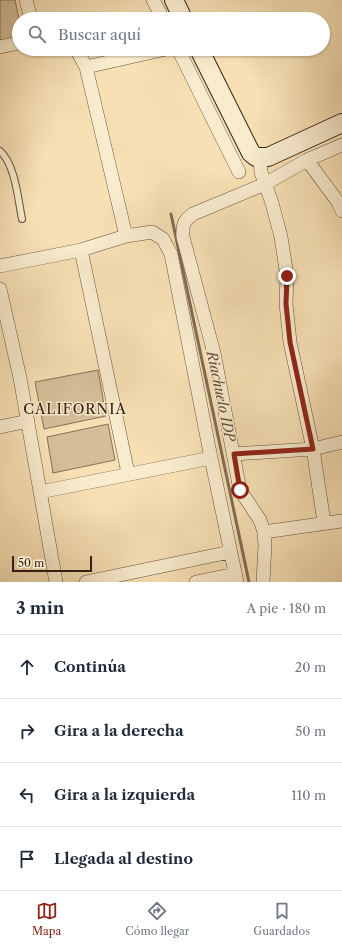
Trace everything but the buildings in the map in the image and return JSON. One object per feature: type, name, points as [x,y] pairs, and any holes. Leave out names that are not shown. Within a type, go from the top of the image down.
[{"type":"main road","points":[[174,0],[180,12]]},
{"type":"main road","points":[[202,56],[251,153],[260,158],[268,157],[342,124]]},
{"type":"street","points":[[26,0],[29,12]]},
{"type":"street","points":[[153,0],[159,12]]},
{"type":"street","points":[[0,47],[12,44]]},
{"type":"street","points":[[80,56],[86,67],[126,236]]},
{"type":"street","points":[[86,67],[135,56]]},
{"type":"street","points":[[181,56],[239,172]]},
{"type":"street","points":[[263,582],[265,545],[264,532],[260,520],[240,490],[214,353],[183,237],[182,227],[186,219],[193,214],[265,184],[308,160],[342,145]]},
{"type":"street","points":[[260,158],[265,184],[272,203],[281,237],[287,276],[286,304],[290,342],[313,449],[324,522]]},
{"type":"street","points":[[308,160],[338,202],[342,211]]},
{"type":"street","points":[[0,266],[81,250],[126,236],[152,232],[163,239],[171,254],[236,578],[196,582]]},
{"type":"street","points":[[81,250],[128,473]]},
{"type":"street","points":[[0,289],[20,378],[56,582]]},
{"type":"street","points":[[0,427],[28,421]]},
{"type":"street","points":[[234,454],[313,449],[342,442]]},
{"type":"street","points":[[40,492],[128,473],[211,458]]},
{"type":"street","points":[[264,532],[324,522],[342,521]]},
{"type":"street","points":[[86,582],[230,552]]},
{"type":"lane","points":[[0,152],[6,156],[11,168],[22,219]]},
{"type":"shaded area","points":[[0,0],[15,0],[18,12],[12,12],[12,38],[0,41]]},
{"type":"shaded area","points":[[98,370],[106,416],[44,429],[35,382]]},
{"type":"shaded area","points":[[108,424],[115,460],[53,473],[47,437]]},
{"type":"waterway","name":"Riachuelo IDP","points":[[171,214],[249,582]]},
{"type":"district","name":"CALIFORNIA","points":[[75,409]]},
{"type":"route","points":[[240,490],[234,454],[313,449],[296,364],[290,342],[286,304],[287,276]]}]
